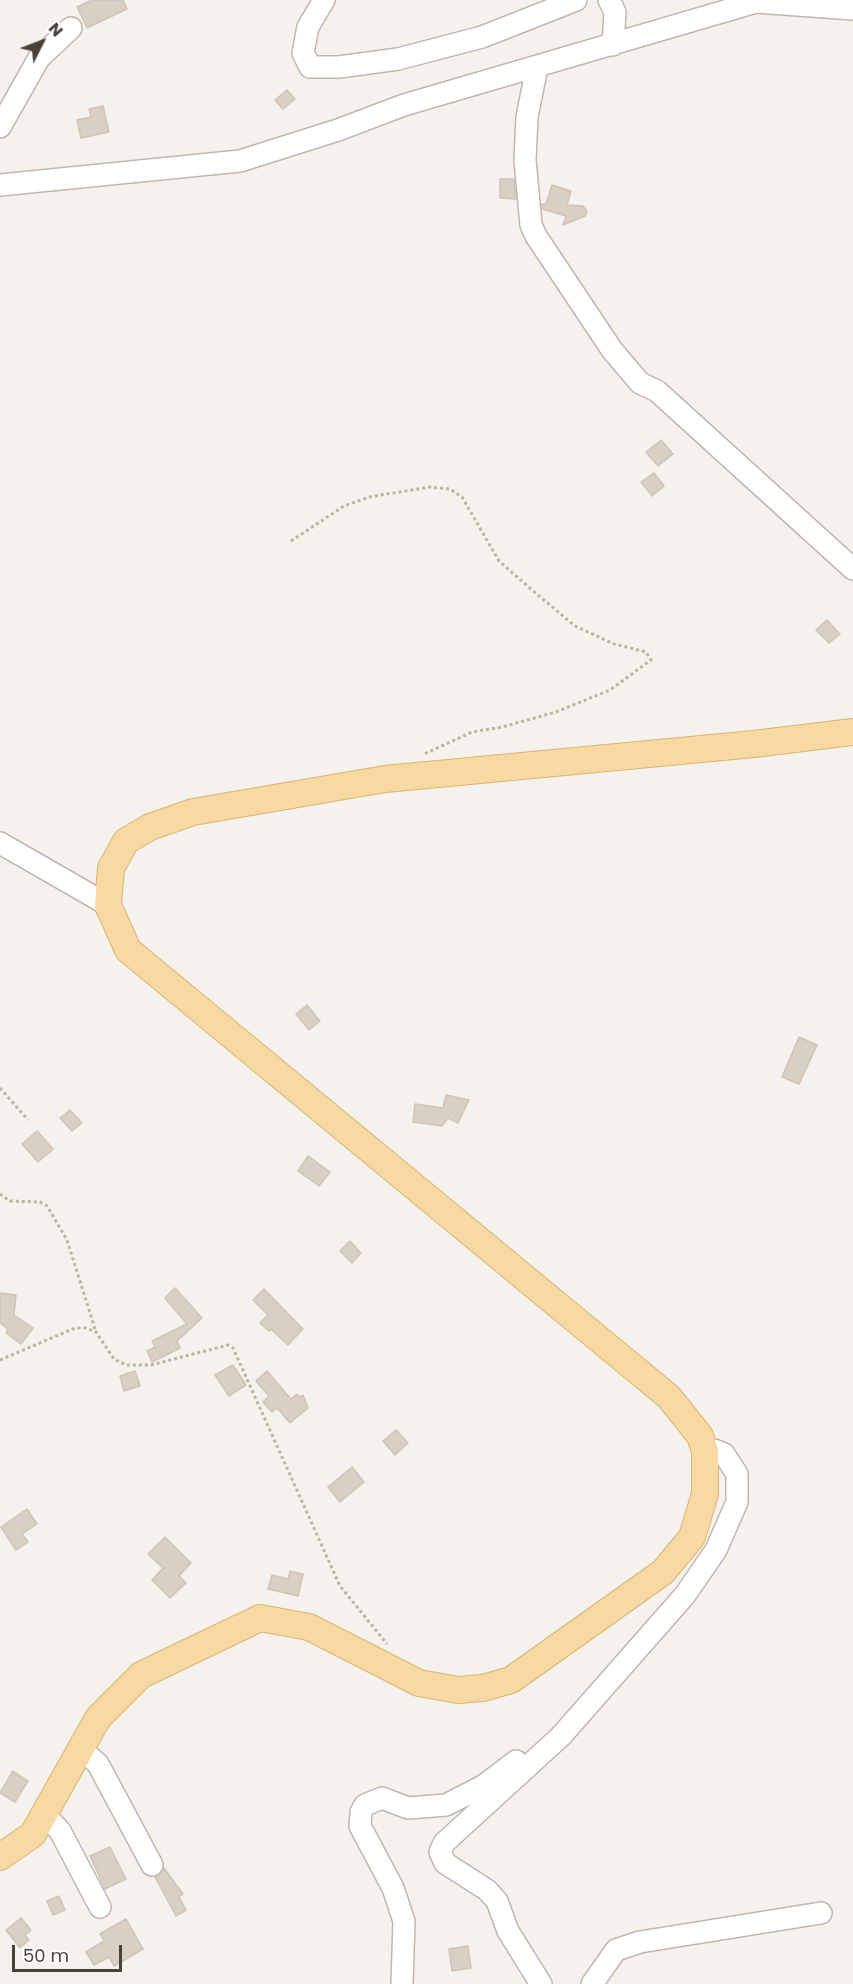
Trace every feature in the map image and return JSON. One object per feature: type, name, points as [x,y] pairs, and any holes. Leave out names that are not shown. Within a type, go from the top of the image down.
[{"type":"main road","points":[[0,1857],[33,1834],[98,1718],[141,1675],[260,1618],[309,1627],[418,1683],[458,1690],[483,1688],[511,1680],[663,1572],[692,1537],[705,1494],[705,1451],[700,1436],[669,1397],[128,950],[108,905],[111,868],[126,840],[150,827],[193,812],[398,778],[754,744],[853,732]]},
{"type":"street","points":[[324,0],[308,27],[303,53],[310,67],[339,67],[419,53],[482,37],[576,0]]},
{"type":"street","points":[[609,0],[615,12],[613,45]]},
{"type":"street","points":[[0,184],[240,161],[338,130],[404,105],[756,2],[853,9]]},
{"type":"street","points":[[0,127],[39,58],[71,28]]},
{"type":"street","points":[[537,67],[527,117],[525,160],[531,225],[536,236],[612,350],[640,383],[657,392],[853,569]]},
{"type":"street","points":[[0,843],[108,905]]},
{"type":"street","points":[[542,1984],[508,1931],[497,1901],[487,1890],[445,1863],[440,1852],[444,1843],[561,1736],[685,1595],[716,1550],[737,1502],[737,1474],[724,1454],[714,1450],[705,1451]]},
{"type":"street","points":[[402,1984],[404,1921],[393,1888],[360,1826],[361,1812],[365,1805],[382,1798],[408,1808],[446,1805],[483,1786],[515,1762],[561,1736]]},
{"type":"street","points":[[81,1749],[98,1764],[152,1865]]},
{"type":"street","points":[[44,1814],[60,1831],[100,1907]]},
{"type":"street","points":[[592,1984],[616,1950],[640,1942],[821,1914]]},
{"type":"path","points":[[291,541],[344,506],[369,497],[430,487],[450,489],[462,497],[499,561],[532,590],[575,626],[614,644],[646,652],[651,660],[610,690],[556,712],[502,727],[472,732],[422,755],[398,778]]},
{"type":"path","points":[[0,1088],[28,1120]]},
{"type":"path","points":[[0,1194],[10,1201],[40,1202],[47,1206],[67,1240],[96,1332],[114,1359],[126,1365],[151,1365],[228,1345],[233,1348],[340,1586],[390,1648]]},
{"type":"path","points":[[0,1360],[75,1328],[87,1328],[96,1332]]},
{"type":"building","points":[[92,0],[123,0],[127,9],[87,28],[77,7]]},
{"type":"building","points":[[287,90],[295,99],[283,109],[275,100]]},
{"type":"building","points":[[103,106],[109,132],[81,138],[77,120],[91,117],[89,109]]},
{"type":"building","points":[[500,179],[514,179],[516,199],[500,198]]},
{"type":"building","points":[[552,185],[571,191],[567,205],[583,206],[587,211],[585,216],[563,225],[566,216],[542,209],[542,204],[546,204]]},
{"type":"building","points":[[661,440],[673,454],[658,466],[646,452]]},
{"type":"building","points":[[654,473],[664,486],[652,496],[641,482]]},
{"type":"building","points":[[827,620],[840,634],[829,643],[816,630]]},
{"type":"building","points":[[307,1005],[320,1021],[309,1030],[296,1014]]},
{"type":"building","points":[[799,1037],[817,1045],[799,1084],[782,1077]]},
{"type":"building","points":[[446,1095],[469,1100],[458,1123],[448,1118],[442,1126],[413,1122],[415,1104],[443,1108]]},
{"type":"building","points":[[70,1110],[82,1123],[72,1131],[60,1118]]},
{"type":"building","points":[[37,1131],[53,1149],[38,1162],[22,1144]]},
{"type":"building","points":[[308,1156],[330,1172],[319,1186],[298,1171]]},
{"type":"building","points":[[350,1241],[361,1253],[352,1263],[340,1251]]},
{"type":"building","points":[[175,1288],[202,1318],[177,1341],[180,1348],[152,1362],[147,1351],[155,1347],[152,1341],[187,1324],[165,1298]]},
{"type":"building","points":[[264,1289],[303,1329],[288,1345],[271,1329],[269,1331],[260,1323],[268,1315],[253,1300]]},
{"type":"building","points":[[0,1293],[16,1295],[14,1315],[33,1328],[21,1344],[6,1333],[8,1329],[0,1323]]},
{"type":"building","points":[[233,1365],[246,1385],[229,1396],[215,1375]]},
{"type":"building","points":[[135,1371],[140,1386],[124,1391],[120,1376]]},
{"type":"building","points":[[267,1371],[291,1399],[297,1394],[300,1397],[303,1395],[308,1408],[290,1423],[277,1408],[272,1412],[263,1402],[269,1396],[256,1381]]},
{"type":"building","points":[[396,1430],[408,1443],[395,1455],[383,1441]]},
{"type":"building","points":[[352,1467],[364,1482],[340,1502],[328,1487]]},
{"type":"building","points":[[27,1509],[37,1524],[22,1534],[28,1542],[16,1550],[1,1527]]},
{"type":"building","points":[[165,1537],[191,1563],[179,1576],[186,1583],[170,1598],[152,1580],[163,1568],[148,1554]]},
{"type":"building","points":[[290,1571],[303,1574],[298,1596],[268,1589],[272,1575],[288,1579]]},
{"type":"building","points":[[13,1771],[28,1781],[15,1802],[0,1793]]},
{"type":"building","points":[[110,1847],[126,1879],[105,1889],[90,1856]]},
{"type":"building","points":[[164,1868],[183,1894],[179,1897],[186,1910],[176,1916],[155,1877]]},
{"type":"building","points":[[59,1896],[65,1910],[53,1915],[47,1901]]},
{"type":"building","points":[[21,1918],[31,1930],[25,1935],[29,1940],[20,1948],[6,1930]]},
{"type":"building","points":[[126,1919],[143,1949],[114,1966],[109,1957],[94,1965],[86,1952],[104,1941],[100,1934]]},
{"type":"building","points":[[468,1946],[471,1968],[452,1971],[449,1949]]}]
